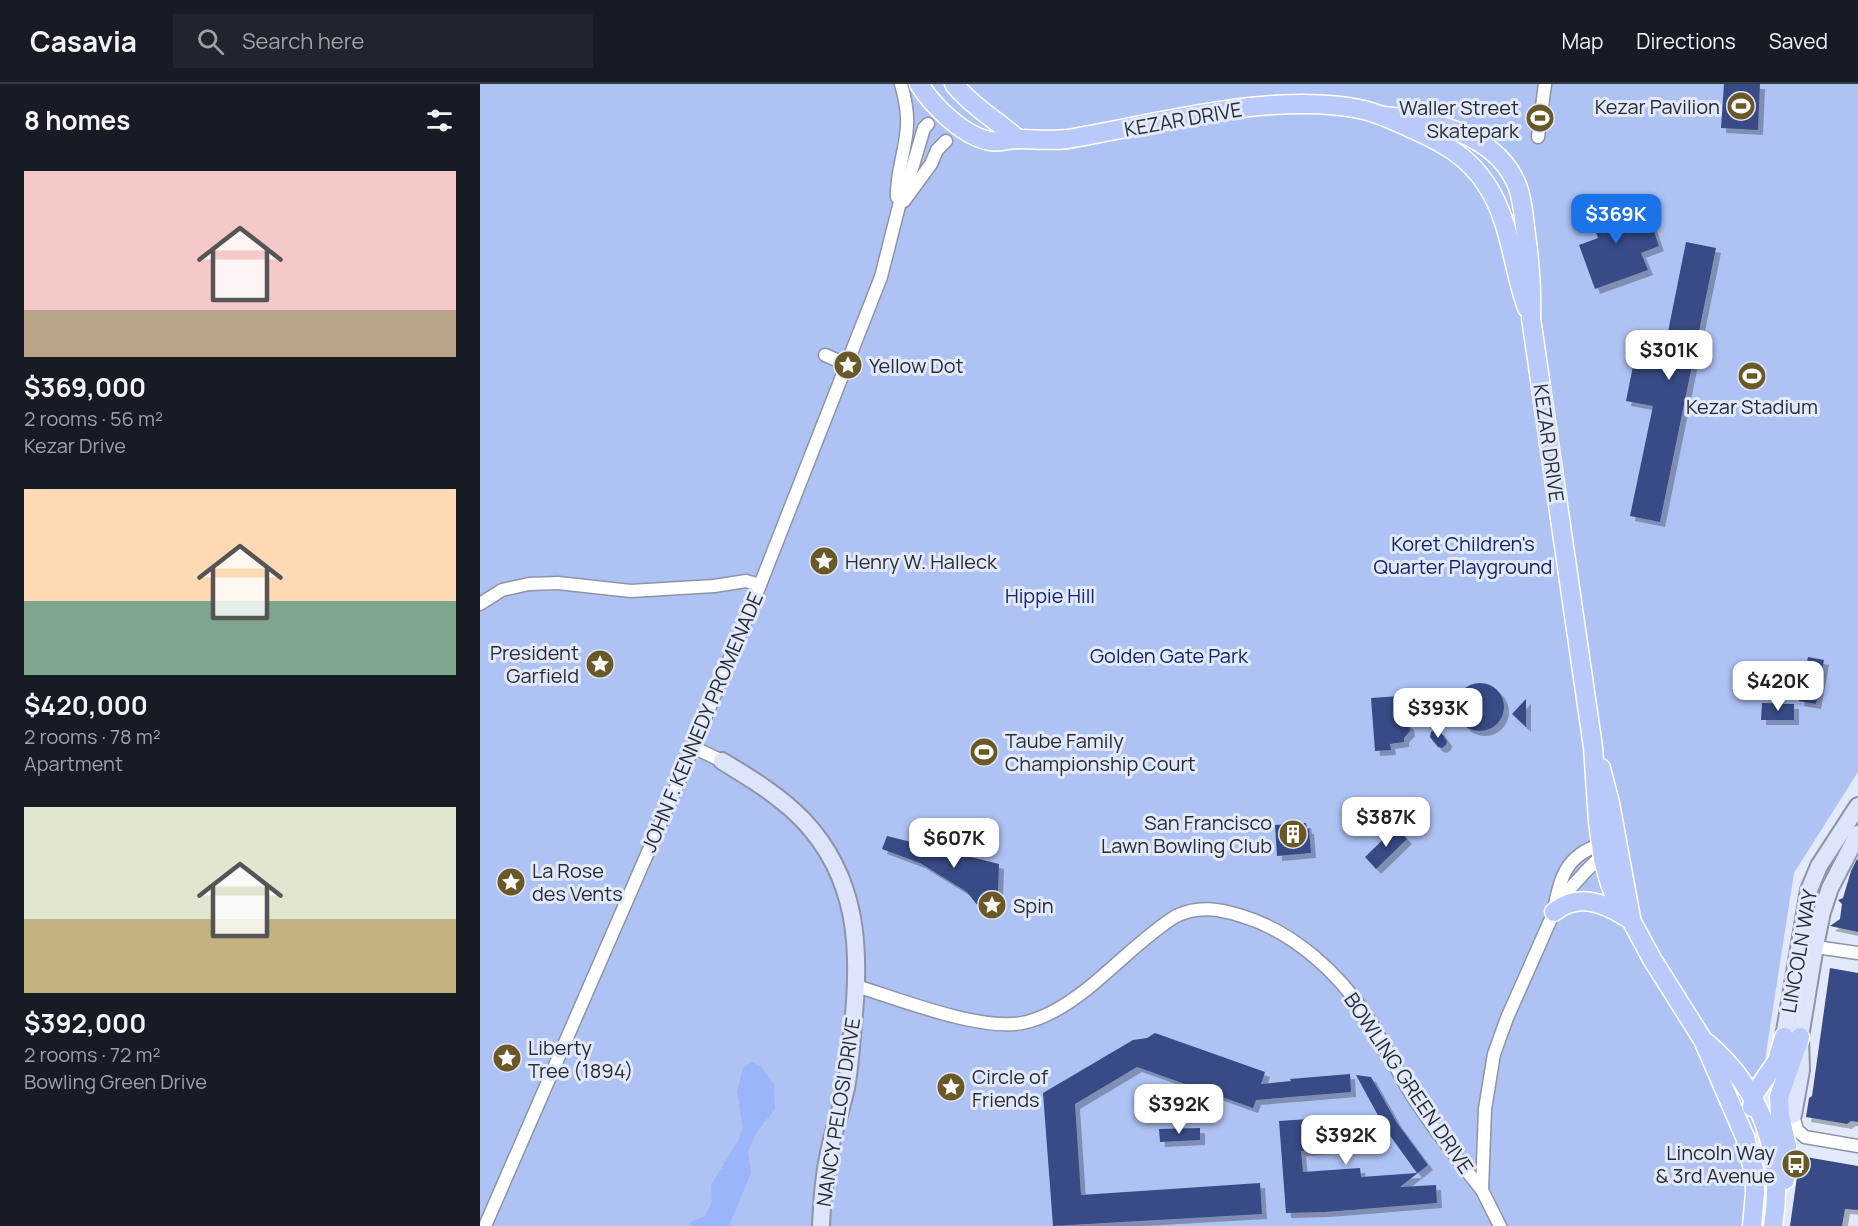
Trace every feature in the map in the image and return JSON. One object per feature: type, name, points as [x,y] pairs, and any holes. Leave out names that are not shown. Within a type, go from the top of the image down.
[{"type":"main road","name":"KEZAR DRIVE","points":[[919,84],[932,101],[952,120],[977,136],[991,141],[1068,139],[1214,113],[1309,104],[1345,107],[1431,123],[1470,137],[1502,162],[1517,184],[1521,202],[1530,260],[1531,318],[1593,747],[1606,783],[1610,850],[1630,903],[1632,922],[1652,959],[1703,1040],[1745,1137],[1755,1178]]},
{"type":"main road","points":[[954,84],[978,109],[998,121],[1018,139]]},
{"type":"main road","name":"KEZAR DRIVE","points":[[1384,116],[1456,151],[1474,168],[1493,195],[1502,217],[1519,286],[1531,318]]},
{"type":"main road","points":[[1456,151],[1504,180],[1517,184],[1509,196],[1513,260]]},
{"type":"main road","points":[[1554,912],[1567,903],[1587,901],[1609,908],[1632,922]]},
{"type":"main road","points":[[1752,1226],[1755,1178],[1753,1100],[1758,1086],[1792,1037]]},
{"type":"main road","points":[[1773,1226],[1784,1185],[1787,1155],[1779,1097],[1792,1037]]},
{"type":"main road","name":"KEZAR DRIVE","points":[[1703,1040],[1721,1055],[1753,1100],[1770,1137],[1778,1201]]},
{"type":"street","name":"JOHN F. KENNEDY PROMENADE","points":[[898,210],[897,187],[907,118],[901,84]]},
{"type":"street","points":[[1538,137],[1545,84]]},
{"type":"street","name":"JOHN F. KENNEDY PROMENADE","points":[[485,1226],[693,747],[760,585],[880,278],[898,210],[924,128],[928,124]]},
{"type":"street","name":"JOHN F. KENNEDY PROMENADE","points":[[898,210],[931,164],[937,150],[946,141]]},
{"type":"street","name":"JOHN F. KENNEDY PROMENADE","points":[[892,172],[891,186],[898,210]]},
{"type":"street","points":[[825,355],[846,364]]},
{"type":"street","points":[[480,604],[502,591],[529,584],[565,584],[631,591],[714,586],[746,581],[760,585]]},
{"type":"street","name":"NANCY PELOSI DRIVE","points":[[693,747],[722,761],[791,808],[815,833],[835,865],[851,907],[855,928],[856,986],[846,1088],[828,1158],[820,1226]]},
{"type":"street","name":"LINCOLN WAY","points":[[1793,1114],[1801,1070],[1792,1037],[1807,945],[1809,890],[1814,877],[1858,806]]},
{"type":"street","name":"LINCOLN WAY","points":[[1807,945],[1830,888],[1858,834]]},
{"type":"street","points":[[1554,912],[1560,882],[1569,864],[1581,852],[1610,850]]},
{"type":"street","points":[[1482,1190],[1485,1109],[1494,1054],[1507,1018],[1554,912],[1566,893],[1610,850]]},
{"type":"street","name":"BOWLING GREEN DRIVE","points":[[856,986],[973,1020],[999,1024],[1021,1023],[1046,1015],[1071,1001],[1176,916],[1192,910],[1211,909],[1246,917],[1275,930],[1301,947],[1321,963],[1347,991],[1367,1016],[1410,1092],[1432,1125],[1482,1190],[1500,1226]]},
{"type":"street","points":[[1807,945],[1858,953]]},
{"type":"street","points":[[1793,1114],[1794,1125],[1802,1135],[1858,1146]]},
{"type":"green space","name":"Golden Gate Park","points":[[480,84],[1858,84],[1858,772],[1794,873],[1742,1226],[480,1226]]},
{"type":"shaded area","points":[[752,1062],[761,1067],[774,1083],[775,1109],[756,1133],[748,1152],[751,1173],[729,1226],[689,1226],[693,1221],[705,1216],[712,1201],[711,1185],[738,1141],[743,1128],[737,1091],[743,1068]]},
{"type":"building","name":"Kezar Pavilion","points":[[1724,84],[1760,84],[1758,130],[1721,128]]},
{"type":"building","points":[[1621,199],[1631,227],[1650,220],[1659,246],[1641,253],[1648,270],[1595,289],[1579,245],[1598,238],[1588,210]]},
{"type":"building","points":[[1686,242],[1716,248],[1660,522],[1630,516],[1653,406],[1626,401],[1637,346],[1664,352]]},
{"type":"building","points":[[1808,657],[1824,660],[1816,704],[1799,701]]},
{"type":"building","points":[[1475,683],[1485,683],[1500,693],[1504,707],[1503,716],[1494,727],[1485,731],[1475,731],[1460,721],[1456,712],[1456,702],[1466,687]]},
{"type":"building","points":[[1400,696],[1402,719],[1409,725],[1410,731],[1404,738],[1404,742],[1390,744],[1391,750],[1375,751],[1371,698]]},
{"type":"building","points":[[1526,699],[1526,727],[1512,714]]},
{"type":"building","points":[[1762,703],[1794,704],[1794,720],[1761,720]]},
{"type":"building","points":[[1434,730],[1439,730],[1447,741],[1442,748],[1438,747],[1430,737]]},
{"type":"building","name":"San Francisco Lawn Bowling Club","points":[[1306,823],[1309,829],[1311,853],[1277,856],[1275,825]]},
{"type":"building","points":[[1396,827],[1407,839],[1376,869],[1365,857]]},
{"type":"building","points":[[887,836],[999,864],[998,894],[985,915],[967,892],[920,863],[882,849]]},
{"type":"building","points":[[1857,859],[1858,932],[1830,926],[1840,919],[1842,904],[1838,900],[1843,898]]},
{"type":"building","points":[[1830,968],[1858,973],[1858,1122],[1851,1121],[1847,1124],[1806,1117],[1809,1098],[1812,1096]]},
{"type":"building","points":[[1155,1033],[1265,1072],[1261,1084],[1350,1074],[1351,1092],[1256,1100],[1253,1108],[1137,1067],[1075,1104],[1081,1195],[1260,1183],[1262,1214],[1053,1226],[1043,1093],[1133,1040],[1147,1038]]},
{"type":"building","points":[[1356,1075],[1371,1077],[1397,1123],[1428,1165],[1400,1187],[1436,1185],[1437,1203],[1286,1213],[1279,1121],[1353,1116],[1355,1147],[1301,1151],[1303,1172],[1360,1168],[1361,1177],[1417,1173],[1386,1130]]},
{"type":"building","points":[[1200,1128],[1200,1140],[1160,1142],[1159,1129]]},
{"type":"building","points":[[1800,1156],[1858,1166],[1858,1210],[1845,1209],[1842,1226],[1790,1226]]},
{"type":"place","name":"Kezar Pavilion","points":[[1741,106]]},
{"type":"place","name":"Waller Street Skatepark","points":[[1540,118]]},
{"type":"place","name":"Yellow Dot","points":[[848,365]]},
{"type":"place","name":"Kezar Stadium","points":[[1752,376]]},
{"type":"place","name":"Henry W. Halleck","points":[[824,561]]},
{"type":"place","name":"President Garfield","points":[[600,664]]},
{"type":"place","name":"Taube Family Championship Court","points":[[984,752]]},
{"type":"place","name":"San Francisco Lawn Bowling Club","points":[[1293,834]]},
{"type":"place","name":"La Rose des Vents","points":[[511,882]]},
{"type":"place","name":"Spin","points":[[992,905]]},
{"type":"place","name":"Liberty Tree (1894)","points":[[507,1058]]},
{"type":"place","name":"Circle of Friends","points":[[951,1087]]},
{"type":"place","name":"Lincoln Way & 3rd Avenue","points":[[1796,1164]]},
{"type":"park label","name":"Koret Children's Quarter Playground","points":[[1463,554]]},
{"type":"park label","name":"Hippie Hill","points":[[1050,595]]}]
